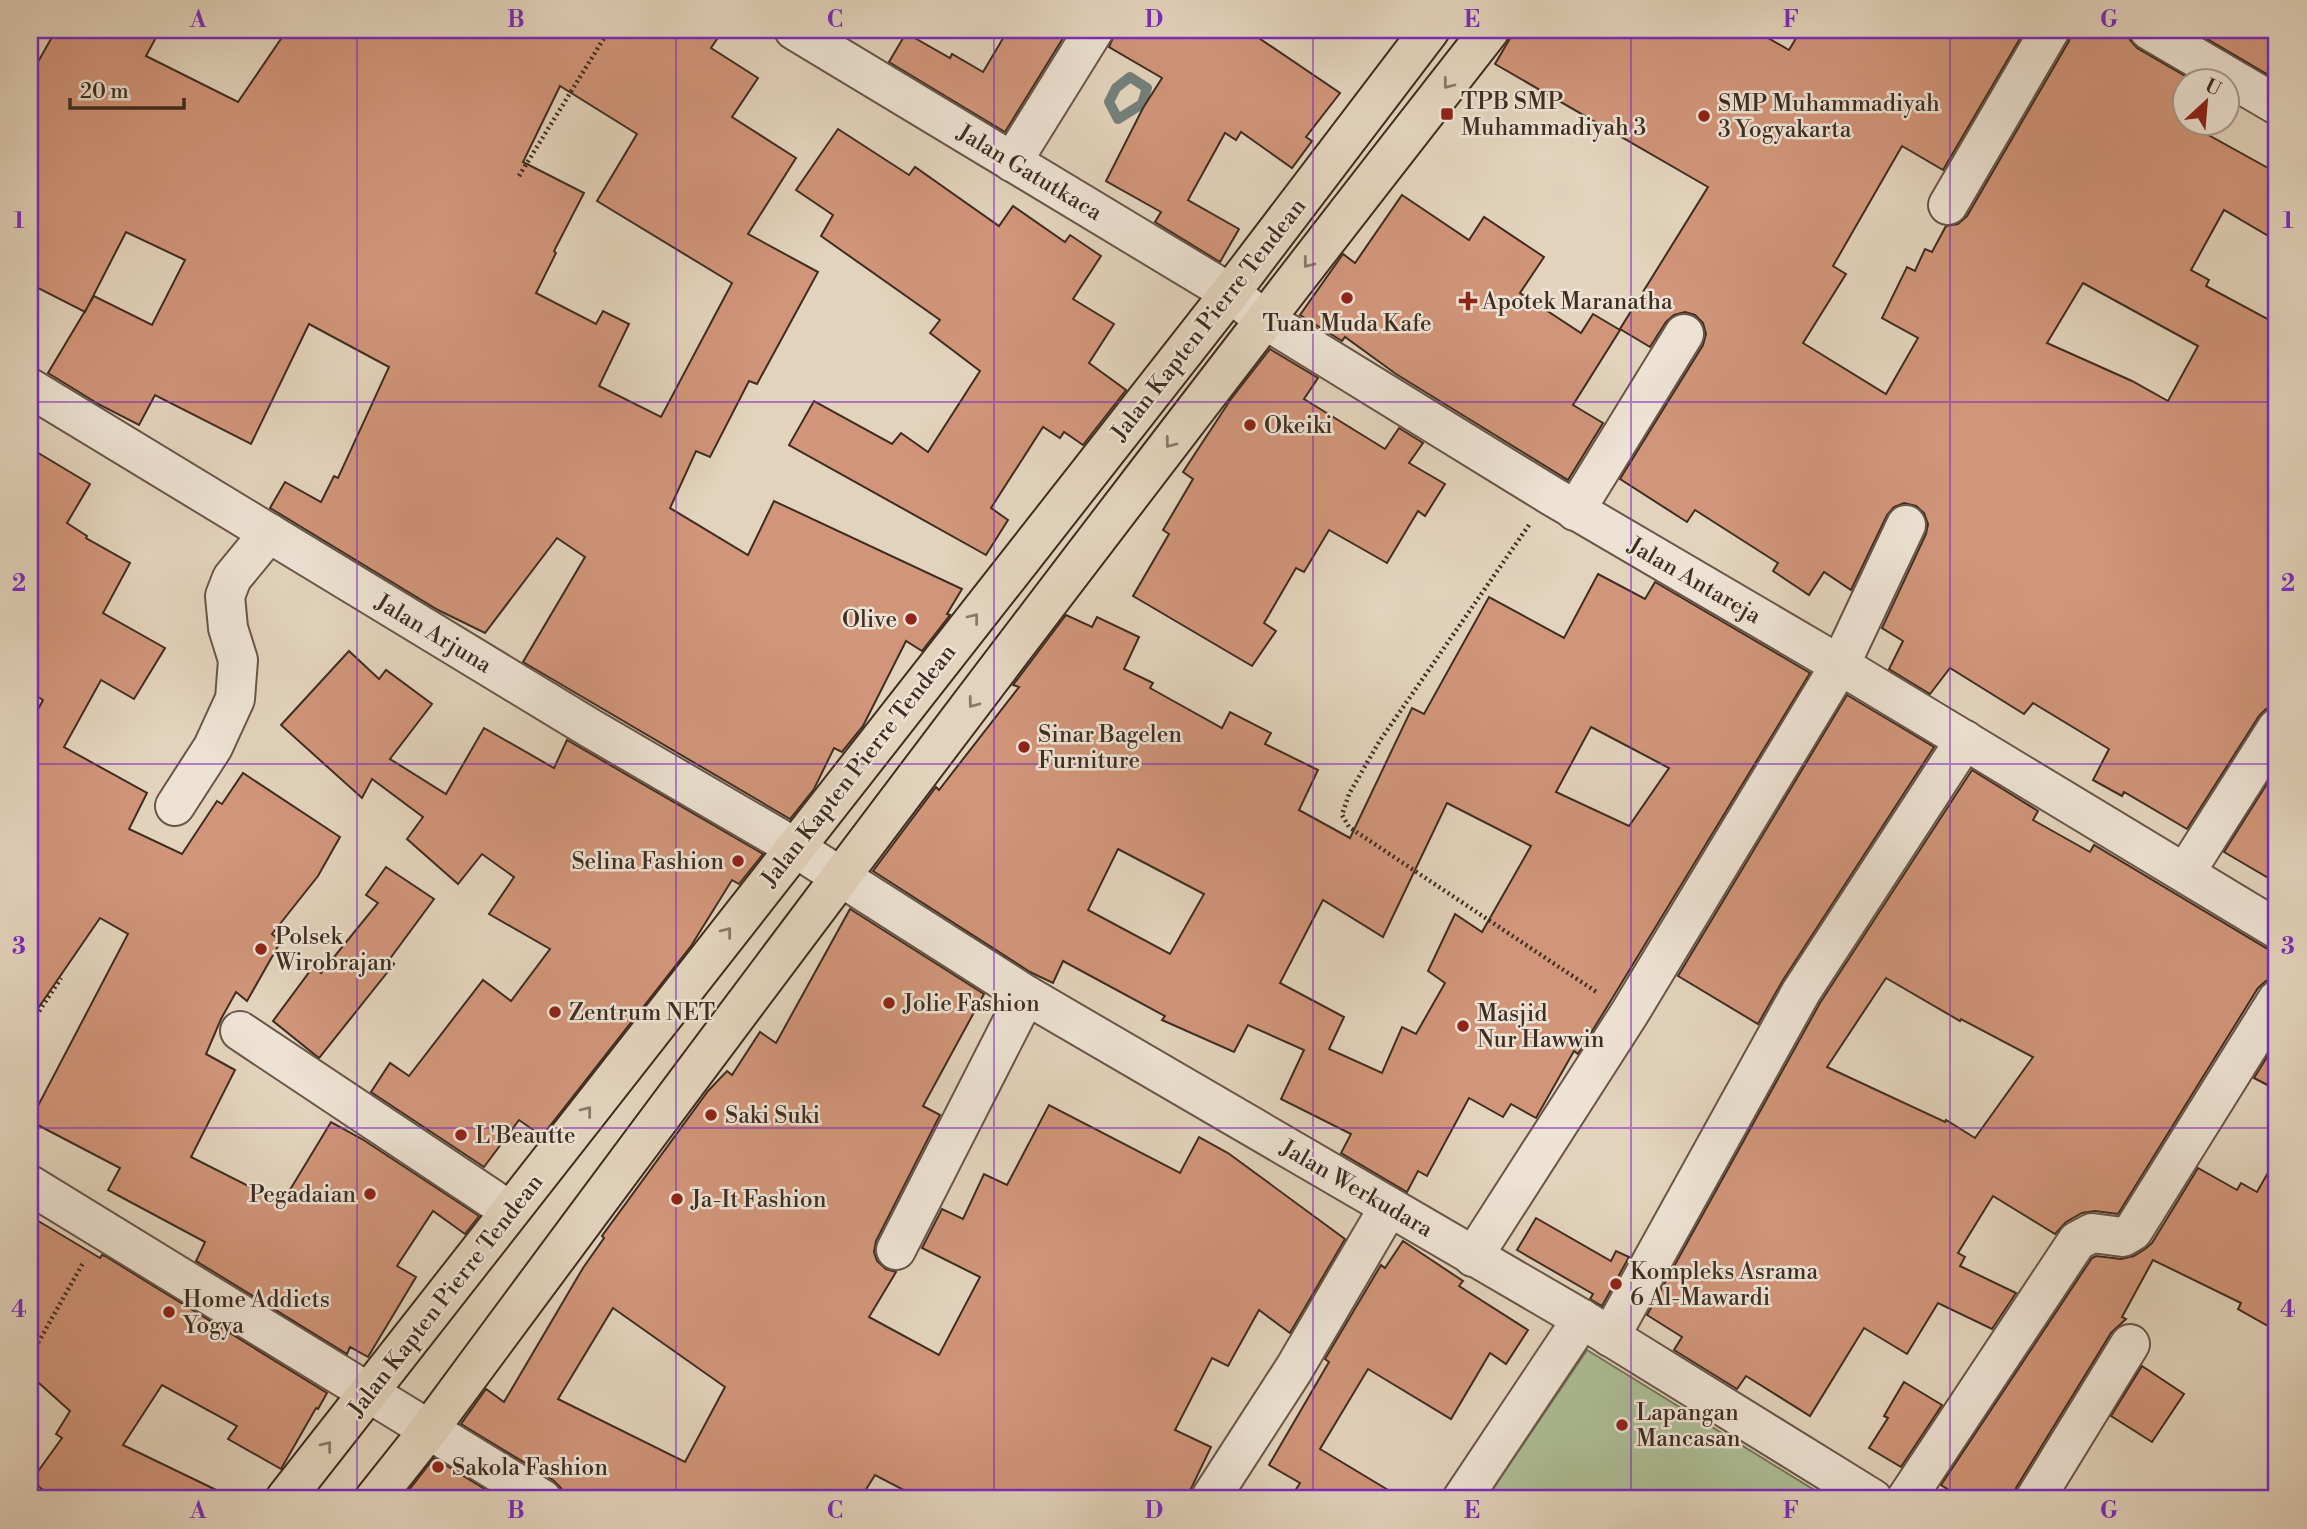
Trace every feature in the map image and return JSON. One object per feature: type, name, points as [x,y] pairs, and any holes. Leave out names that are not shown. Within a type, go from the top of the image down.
[{"type":"main road","name":"Jalan Kapten Pierre Tendean","points":[[285,1499],[1230,293],[1430,30]]},
{"type":"main road","name":"Jalan Kapten Pierre Tendean","points":[[374,1499],[428,1431],[841,876],[1264,319],[1490,30]]},
{"type":"street","name":"Jalan Gatutkaca","points":[[794,30],[1230,293],[1264,319]]},
{"type":"street","points":[[1012,162],[1094,30]]},
{"type":"street","points":[[1948,205],[2050,30]]},
{"type":"street","points":[[2149,30],[2277,105]]},
{"type":"street","name":"Jalan Antareja","points":[[1264,319],[1562,503],[1840,665],[2277,929]]},
{"type":"street","points":[[1562,503],[1684,334]]},
{"type":"street","name":"Jalan Arjuna","points":[[30,388],[590,728],[841,876]]},
{"type":"street","points":[[1474,1257],[1629,1014],[1840,665],[1906,525]]},
{"type":"street","points":[[175,806],[213,747],[235,699],[238,660],[228,628],[225,596],[232,578],[269,533]]},
{"type":"street","points":[[2185,873],[2277,728]]},
{"type":"street","points":[[1462,1499],[1596,1328],[1801,992],[1965,740]]},
{"type":"street","name":"Jalan Werkudara","points":[[841,876],[1026,995],[1596,1328],[1873,1499]]},
{"type":"street","points":[[896,1250],[1026,995]]},
{"type":"street","points":[[1906,1499],[2077,1241],[2092,1233],[2123,1237],[2133,1231],[2277,1000]]},
{"type":"street","points":[[240,1031],[510,1210]]},
{"type":"street","points":[[30,1185],[542,1499]]},
{"type":"street","points":[[1210,1499],[1294,1369],[1389,1207]]},
{"type":"street","points":[[2035,1499],[2130,1344]]},
{"type":"path","points":[[519,176],[609,30]]},
{"type":"path","points":[[1562,503],[1379,742],[1349,794],[1342,815],[1349,827],[1629,1014]]},
{"type":"path","points":[[30,1025],[61,978]]},
{"type":"path","points":[[30,1357],[102,1229]]},
{"type":"green space","name":"Lapangan Mancasan","points":[[1587,1350],[1829,1499],[1486,1499]]},
{"type":"building","points":[[56,30],[160,30],[146,56],[238,102],[287,30],[723,30],[711,48],[758,78],[732,117],[796,158],[748,234],[818,272],[757,384],[749,381],[710,457],[696,451],[670,508],[748,555],[774,501],[962,589],[947,614],[950,615],[922,651],[906,641],[863,726],[842,752],[834,748],[814,789],[790,819],[523,662],[585,557],[557,538],[485,633],[438,610],[270,508],[285,482],[321,502],[334,476],[338,478],[389,367],[309,324],[251,444],[155,395],[139,425],[48,373],[85,312],[30,284],[30,76]],"holes":[[[560,86],[637,134],[597,201],[732,283],[661,417],[599,386],[629,324],[603,311],[596,324],[536,293],[584,193],[523,162]],[[126,232],[185,260],[152,325],[94,296],[88,305]]]},
{"type":"building","points":[[1008,30],[1068,30],[1005,132],[889,62],[906,33],[950,58],[952,54],[983,72]]},
{"type":"building","points":[[1116,30],[1247,30],[1340,93],[1306,137],[1312,141],[1292,168],[1241,132],[1236,140],[1225,133],[1188,200],[1239,229],[1220,262],[1155,222],[1161,212],[1106,181],[1143,108],[1162,78],[1109,47]]},
{"type":"building","points":[[1515,30],[1754,30],[1789,50],[1801,30],[2025,30],[1943,170],[1902,146],[1833,266],[1846,274],[1803,343],[1886,394],[1918,338],[1882,318],[1907,267],[1915,271],[1925,249],[1932,252],[1946,226],[1958,224],[1967,216],[2069,41],[2072,30],[2127,30],[2130,40],[2137,48],[2170,67],[2170,136],[2210,136],[2277,173],[2277,241],[2224,210],[2191,270],[2209,280],[2206,286],[2277,324],[2277,706],[2266,709],[2259,716],[2187,829],[2124,792],[2122,796],[2093,780],[2109,749],[2033,703],[2024,714],[1950,668],[1930,694],[1889,669],[1903,641],[1882,628],[1926,534],[1928,524],[1924,513],[1916,506],[1904,503],[1894,507],[1887,515],[1851,590],[1824,572],[1809,595],[1773,571],[1778,563],[1695,510],[1687,522],[1620,479],[1703,345],[1706,334],[1703,323],[1695,315],[1685,312],[1674,315],[1666,322],[1650,347],[1620,329],[1708,187],[1495,64]],"holes":[[[2083,283],[2198,346],[2168,401],[2132,381],[2047,343]]]},
{"type":"building","points":[[2192,30],[2277,30],[2277,80]]},
{"type":"building","points":[[838,129],[909,175],[915,167],[999,226],[1013,206],[1065,242],[1070,235],[1101,256],[1073,299],[1114,324],[1089,363],[1126,390],[1083,445],[1064,432],[1060,438],[1043,427],[991,508],[1008,520],[986,555],[789,445],[814,401],[892,444],[901,433],[928,452],[980,371],[930,333],[940,320],[821,236],[833,215],[796,190]]},
{"type":"building","points":[[1402,195],[1469,240],[1484,217],[1544,257],[1520,293],[1581,333],[1593,314],[1620,330],[1573,405],[1603,423],[1568,480],[1396,374],[1345,337],[1342,341],[1300,315],[1343,254],[1355,263]]},
{"type":"building","points":[[1270,349],[1318,378],[1304,399],[1385,449],[1399,428],[1423,443],[1409,463],[1445,484],[1425,516],[1418,511],[1387,563],[1329,530],[1304,572],[1296,568],[1264,623],[1276,631],[1252,666],[1133,596],[1169,534],[1163,530],[1193,479],[1183,472],[1231,399]]},
{"type":"building","points":[[30,448],[90,484],[67,523],[87,536],[86,538],[130,563],[103,613],[165,648],[134,699],[101,680],[64,747],[147,793],[129,829],[182,854],[217,801],[222,804],[243,773],[340,837],[318,876],[272,934],[281,941],[247,1001],[236,992],[221,1019],[206,1054],[235,1070],[191,1157],[282,1203],[331,1122],[362,1139],[479,1216],[465,1234],[433,1211],[397,1266],[416,1277],[368,1357],[350,1347],[347,1354],[196,1261],[205,1242],[108,1190],[120,1168],[30,1121],[128,934],[100,918],[30,1020],[30,724],[43,700],[30,692]]},
{"type":"building","points":[[1598,574],[1645,599],[1655,582],[1810,673],[1578,1054],[1574,1051],[1536,1118],[1511,1104],[1503,1117],[1469,1098],[1427,1176],[1418,1171],[1407,1192],[1341,1153],[1351,1134],[1281,1099],[1304,1050],[1248,1025],[1234,1052],[1162,1020],[1165,1016],[1063,961],[1053,983],[1030,972],[873,871],[936,787],[939,790],[1019,687],[1013,685],[1066,615],[1092,627],[1097,617],[1139,637],[1124,669],[1153,683],[1150,688],[1222,728],[1230,712],[1271,733],[1265,744],[1318,770],[1299,810],[1350,838],[1412,708],[1424,714],[1489,597],[1564,638]],"holes":[[[1591,727],[1669,768],[1629,826],[1556,792]],[[1447,803],[1531,846],[1482,932],[1455,914],[1428,971],[1445,983],[1416,1034],[1402,1027],[1382,1073],[1329,1049],[1344,1017],[1280,983],[1323,900],[1383,937]],[[1118,849],[1204,894],[1170,954],[1088,910]]]},
{"type":"building","points":[[349,651],[379,679],[386,670],[432,704],[390,759],[446,794],[484,728],[554,768],[567,740],[763,854],[739,884],[732,880],[691,946],[542,1136],[519,1120],[484,1167],[371,1092],[390,1063],[409,1076],[483,980],[511,1001],[550,949],[489,914],[514,877],[482,854],[458,884],[407,839],[423,817],[372,779],[362,798],[281,725]]},
{"type":"building","points":[[1847,695],[1934,747],[1783,980],[1758,1024],[1678,976]]},
{"type":"building","points":[[2277,768],[2277,883],[2224,852]]},
{"type":"building","points":[[1972,770],[2038,811],[2033,820],[2090,852],[2094,845],[2266,948],[2277,951],[2277,978],[2266,981],[2258,988],[2118,1214],[2095,1211],[2082,1213],[2066,1222],[2055,1234],[1993,1196],[1958,1253],[1965,1257],[1960,1266],[2016,1293],[1992,1329],[1938,1303],[1907,1354],[1864,1328],[1810,1416],[1746,1376],[1737,1389],[1674,1350],[1682,1337],[1647,1315],[1820,1003]],"holes":[[[1886,978],[1960,1021],[1961,1019],[2033,1057],[1975,1138],[1946,1120],[1945,1122],[1827,1067]]]},
{"type":"building","points":[[386,867],[434,899],[389,960],[394,964],[319,1058],[273,1021],[313,967],[321,973],[378,903],[366,895]]},
{"type":"building","points":[[850,909],[984,994],[923,1106],[940,1115],[876,1241],[874,1252],[877,1261],[886,1269],[896,1272],[869,1317],[939,1355],[980,1277],[922,1248],[942,1209],[963,1219],[984,1174],[1007,1185],[1049,1105],[1180,1173],[1199,1137],[1228,1153],[1345,1239],[1290,1333],[1259,1310],[1228,1366],[1212,1358],[1175,1430],[1211,1447],[1186,1499],[921,1499],[875,1475],[860,1499],[564,1499],[561,1488],[553,1480],[461,1424],[486,1389],[504,1402],[583,1268],[604,1238],[602,1236],[708,1091],[727,1071],[732,1075],[760,1032],[776,1043]],"holes":[[[613,1308],[725,1387],[685,1462],[558,1399]]]},
{"type":"building","points":[[2277,1041],[2277,1090],[2254,1078]]},
{"type":"building","points":[[2277,1157],[2277,1331],[2238,1309],[2241,1303],[2153,1260],[2122,1317],[2126,1319],[2111,1333],[2016,1488],[2013,1499],[1963,1499],[1941,1485],[2092,1258],[2096,1256],[2121,1259],[2134,1256],[2145,1249],[2152,1243],[2198,1168],[2237,1190],[2241,1183],[2257,1192]]},
{"type":"building","points":[[30,1216],[100,1258],[105,1256],[327,1393],[281,1469],[228,1439],[237,1426],[162,1385],[123,1445],[235,1499],[56,1499],[31,1481],[62,1438],[56,1434],[70,1411],[30,1375]]},
{"type":"building","points":[[1536,1218],[1611,1261],[1616,1251],[1629,1257],[1602,1306],[1590,1299],[1593,1294],[1517,1250]]},
{"type":"building","points":[[1403,1241],[1463,1281],[1459,1286],[1528,1330],[1506,1364],[1490,1353],[1451,1419],[1368,1369],[1320,1449],[1403,1499],[1290,1499],[1300,1483],[1269,1465],[1329,1362],[1325,1359],[1381,1265],[1385,1268]]},
{"type":"building","points":[[2142,1366],[2184,1394],[2152,1442],[2111,1416]]},
{"type":"building","points":[[1904,1382],[1942,1405],[1901,1467],[1869,1448],[1888,1418],[1884,1416]]},
{"type":"building","points":[[434,1458],[501,1499],[402,1499]]},
{"type":"waterway","points":[[1130,77],[1147,88],[1142,104],[1118,119],[1109,102],[1116,88],[1130,77]]},
{"type":"place","name":"TPB SMP Muhammadiyah 3","points":[[1447,114]]},
{"type":"place","name":"SMP Muhammadiyah 3 Yogyakarta","points":[[1704,116]]},
{"type":"place","name":"Tuan Muda Kafe","points":[[1347,298]]},
{"type":"place","name":"Apotek Maranatha","points":[[1468,301]]},
{"type":"place","name":"Okeiki","points":[[1250,425]]},
{"type":"place","name":"Olive","points":[[911,619]]},
{"type":"place","name":"Sinar Bagelen Furniture","points":[[1024,747]]},
{"type":"place","name":"Selina Fashion","points":[[738,861]]},
{"type":"place","name":"Polsek Wirobrajan","points":[[261,949]]},
{"type":"place","name":"Jolie Fashion","points":[[889,1003]]},
{"type":"place","name":"Zentrum NET","points":[[555,1012]]},
{"type":"place","name":"Masjid Nur Hawwin","points":[[1463,1026]]},
{"type":"place","name":"Saki Suki","points":[[711,1115]]},
{"type":"place","name":"L'Beautte","points":[[461,1135]]},
{"type":"place","name":"Pegadaian","points":[[370,1194]]},
{"type":"place","name":"Ja-It Fashion","points":[[677,1199]]},
{"type":"place","name":"Kompleks Asrama 6 Al-Mawardi","points":[[1616,1284]]},
{"type":"place","name":"Home Addicts Yogya","points":[[169,1312]]},
{"type":"place","name":"Lapangan Mancasan","points":[[1622,1425]]},
{"type":"place","name":"Sakola Fashion","points":[[438,1467]]}]
